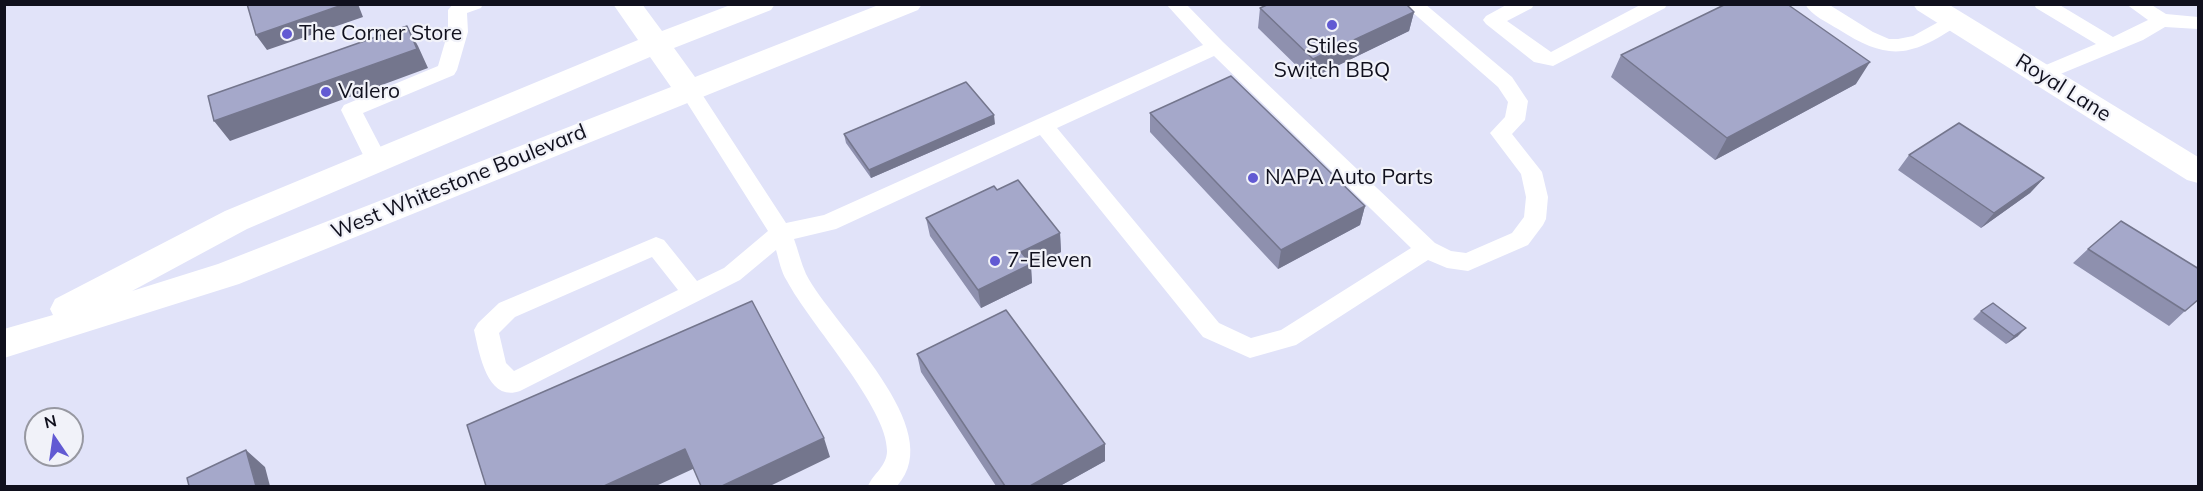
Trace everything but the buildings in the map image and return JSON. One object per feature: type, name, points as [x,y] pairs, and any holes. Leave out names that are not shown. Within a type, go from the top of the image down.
[{"type":"main road","points":[[627,4],[689,90]]},
{"type":"main road","name":"West Whitestone Boulevard","points":[[4,343],[236,220],[656,44],[761,4]]},
{"type":"main road","name":"West Whitestone Boulevard","points":[[4,343],[227,275],[908,4]]},
{"type":"main road","name":"Royal Lane","points":[[1927,4],[2199,172]]},
{"type":"lane","points":[[377,161],[351,110],[447,70],[458,32],[457,10],[474,4]]},
{"type":"lane","points":[[1178,5],[1216,47],[1427,249],[1447,259],[1468,261],[1495,252],[1520,239],[1534,219],[1537,197],[1531,172],[1500,133],[1515,120],[1518,101],[1505,82],[1412,4]]},
{"type":"lane","points":[[1525,4],[1493,20],[1540,57],[1553,59],[1658,4]]},
{"type":"lane","points":[[1814,4],[1863,35],[1880,43],[1897,47],[1920,41],[1953,20]]},
{"type":"lane","points":[[2043,4],[2112,45]]},
{"type":"lane","points":[[2135,4],[2162,20],[2199,23]]},
{"type":"lane","points":[[2041,75],[2136,35],[2162,20]]},
{"type":"lane","points":[[694,293],[656,246],[507,310],[486,330],[495,368],[511,384],[694,293],[732,274],[781,232],[828,222],[1216,47]]},
{"type":"lane","points":[[689,90],[781,232],[796,277],[891,414],[900,451],[894,472],[881,486]]},
{"type":"lane","points":[[1043,125],[1211,330],[1250,348],[1288,338],[1427,249]]},
{"type":"place","name":"Stiles Switch BBQ","points":[[1332,25]]},
{"type":"place","name":"The Corner Store","points":[[287,34]]},
{"type":"place","name":"Valero","points":[[326,92]]},
{"type":"place","name":"NAPA Auto Parts","points":[[1253,178]]},
{"type":"place","name":"7-Eleven","points":[[995,261]]}]
